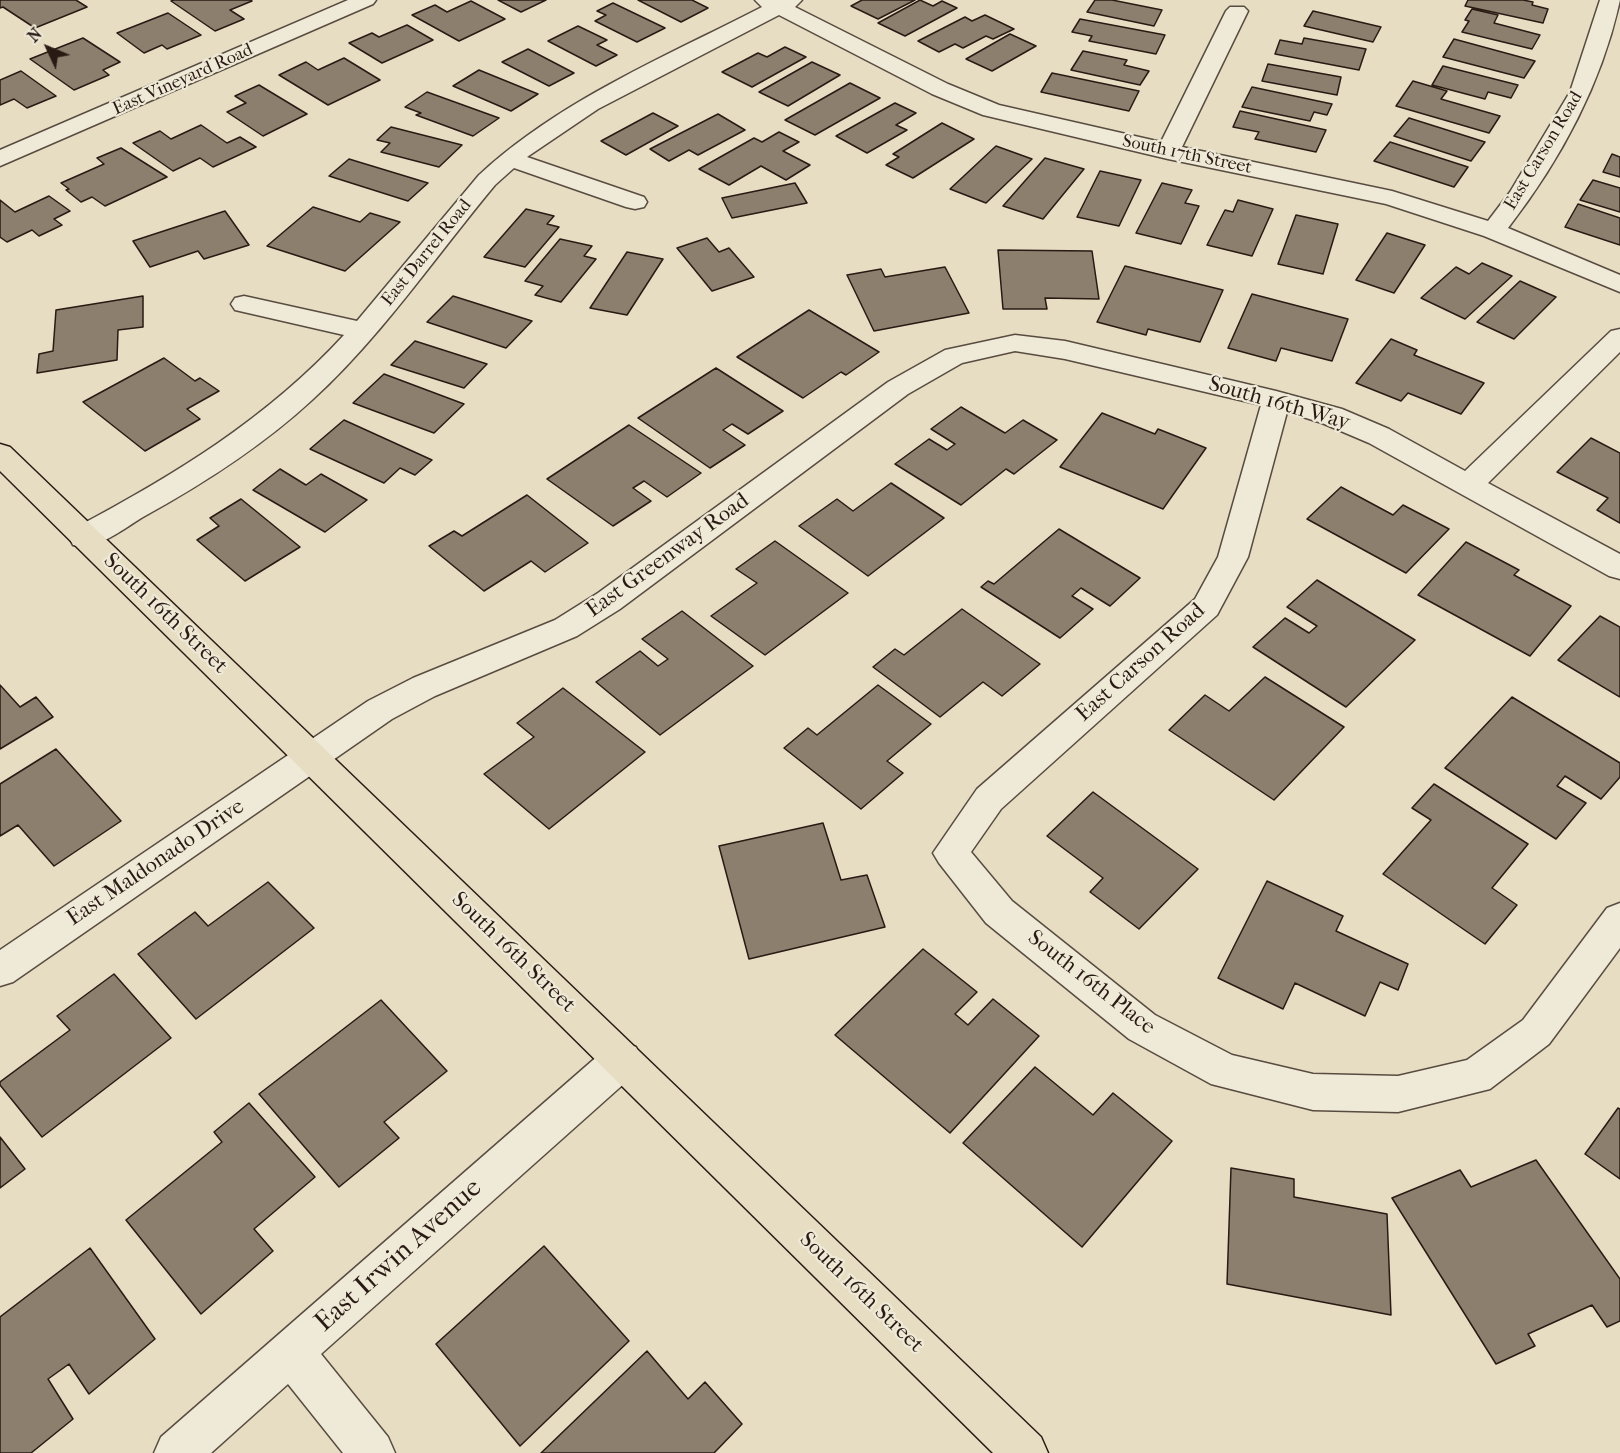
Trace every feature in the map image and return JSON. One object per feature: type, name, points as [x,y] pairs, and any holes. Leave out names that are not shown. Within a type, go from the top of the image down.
[{"type":"main road","name":"South 16th Street","points":[[0,454],[1025,1453]]},
{"type":"street","name":"East Vineyard Road","points":[[0,159],[366,0]]},
{"type":"street","name":"East Carson Road","points":[[1493,231],[1521,195],[1581,92],[1610,0]]},
{"type":"street","name":"South 17th Street","points":[[779,2],[940,89],[991,110],[1168,152],[1392,198],[1493,231],[1620,284]]},
{"type":"street","name":"East Darrel Road","points":[[84,537],[185,480],[246,440],[303,393],[363,331],[429,248],[508,158],[578,109],[779,2]]},
{"type":"street","points":[[1168,152],[1237,11]]},
{"type":"street","points":[[508,158],[635,202]]},
{"type":"street","points":[[244,304],[363,331]]},
{"type":"street","points":[[1469,484],[1620,337]]},
{"type":"street","name":"South 16th Way","points":[[1015,344],[1065,350],[1276,400],[1332,416],[1379,436],[1620,568]]},
{"type":"street","name":"East Greenway Road","points":[[312,756],[380,710],[424,687],[566,628],[609,601],[898,388],[954,356],[1015,344]]},
{"type":"street","name":"East Carson Road","points":[[951,853],[990,799],[1206,607],[1233,557],[1276,400]]},
{"type":"street","name":"East Maldonado Drive","points":[[0,970],[312,756]]},
{"type":"street","name":"South 16th Place","points":[[951,853],[999,912],[1142,1027],[1226,1071],[1313,1092],[1398,1094],[1476,1076],[1536,1032],[1620,919]]},
{"type":"street","name":"East Irwin Avenue","points":[[177,1453],[622,1060]]},
{"type":"street","points":[[291,1352],[372,1453]]},
{"type":"building","points":[[0,0],[76,0],[87,7],[35,28],[3,7],[0,8]]},
{"type":"building","points":[[498,0],[546,0],[521,12]]},
{"type":"building","points":[[638,0],[692,0],[708,8],[681,22]]},
{"type":"building","points":[[862,0],[915,0],[878,19],[851,6]]},
{"type":"building","points":[[920,0],[933,6],[942,1],[957,8],[905,36],[878,23]]},
{"type":"building","points":[[1095,0],[1112,0],[1162,10],[1154,26],[1087,12]]},
{"type":"building","points":[[1468,0],[1523,0],[1548,9],[1543,23],[1465,6]]},
{"type":"building","points":[[171,1],[252,1],[230,10],[244,19],[215,31]]},
{"type":"building","points":[[471,1],[505,19],[459,41],[412,15],[435,5],[447,12]]},
{"type":"building","points":[[613,3],[665,28],[637,42],[595,21],[606,15],[597,11]]},
{"type":"building","points":[[1472,9],[1498,15],[1494,23],[1540,35],[1532,49],[1462,32],[1469,21],[1465,20]]},
{"type":"building","points":[[1313,11],[1381,27],[1373,42],[1304,26]]},
{"type":"building","points":[[168,13],[201,35],[167,49],[162,45],[144,53],[117,33]]},
{"type":"building","points":[[985,15],[1014,29],[993,39],[986,36],[963,48],[955,44],[939,52],[918,41],[965,17],[972,21]]},
{"type":"building","points":[[1080,19],[1165,35],[1156,54],[1089,41],[1092,36],[1072,32]]},
{"type":"building","points":[[407,25],[433,40],[382,63],[349,43],[372,33],[379,37]]},
{"type":"building","points":[[578,26],[607,40],[597,45],[617,55],[596,66],[548,41]]},
{"type":"building","points":[[1010,34],[1036,46],[992,71],[966,59]]},
{"type":"building","points":[[83,38],[120,62],[103,70],[109,75],[74,90],[30,59]]},
{"type":"building","points":[[1304,38],[1366,49],[1359,70],[1275,54],[1280,40],[1302,44]]},
{"type":"building","points":[[1454,39],[1535,61],[1524,78],[1443,57]]},
{"type":"building","points":[[785,47],[806,57],[752,87],[722,72],[758,53],[767,57]]},
{"type":"building","points":[[528,49],[574,73],[549,86],[502,62]]},
{"type":"building","points":[[1083,51],[1127,60],[1124,65],[1149,71],[1140,85],[1071,70]]},
{"type":"building","points":[[344,58],[380,80],[328,105],[279,75],[306,62],[318,70]]},
{"type":"building","points":[[812,62],[840,75],[788,106],[759,92]]},
{"type":"building","points":[[1268,64],[1341,77],[1337,95],[1262,81]]},
{"type":"building","points":[[1443,66],[1518,85],[1511,98],[1488,92],[1485,99],[1432,85]]},
{"type":"building","points":[[479,70],[538,94],[511,111],[453,86]]},
{"type":"building","points":[[21,71],[56,96],[27,108],[14,99],[0,105],[0,80]]},
{"type":"building","points":[[1052,73],[1139,91],[1129,111],[1041,92]]},
{"type":"building","points":[[1413,81],[1447,91],[1441,99],[1500,116],[1489,133],[1396,106]]},
{"type":"building","points":[[850,83],[880,98],[815,135],[785,120]]},
{"type":"building","points":[[259,85],[307,114],[263,136],[227,112],[246,103],[235,96]]},
{"type":"building","points":[[1252,87],[1332,104],[1327,115],[1314,112],[1310,121],[1242,107]]},
{"type":"building","points":[[427,92],[499,118],[473,136],[416,115],[421,113],[405,107]]},
{"type":"building","points":[[895,103],[916,113],[896,125],[907,130],[867,153],[836,136]]},
{"type":"building","points":[[1240,111],[1326,130],[1316,152],[1255,139],[1259,132],[1233,127]]},
{"type":"building","points":[[653,113],[678,126],[626,155],[601,141]]},
{"type":"building","points":[[718,114],[745,130],[698,155],[689,150],[669,161],[650,149]]},
{"type":"building","points":[[1409,118],[1485,142],[1471,161],[1394,136]]},
{"type":"building","points":[[942,123],[974,139],[913,178],[886,165],[899,157],[893,154]]},
{"type":"building","points":[[201,125],[227,143],[240,137],[256,147],[213,167],[200,158],[173,171],[133,143],[160,131],[171,139]]},
{"type":"building","points":[[391,127],[462,145],[439,167],[381,152],[390,143],[377,140]]},
{"type":"building","points":[[779,132],[799,142],[783,151],[810,165],[786,180],[761,166],[729,185],[699,169],[754,138],[762,142]]},
{"type":"building","points":[[1390,142],[1468,167],[1454,187],[1374,161]]},
{"type":"building","points":[[996,146],[1032,159],[986,203],[950,189]]},
{"type":"building","points":[[121,148],[167,177],[105,206],[92,197],[81,202],[61,183],[104,164],[97,158]]},
{"type":"building","points":[[1612,154],[1620,157],[1620,177],[1603,172]]},
{"type":"building","points":[[1045,158],[1084,169],[1043,219],[1003,206]]},
{"type":"building","points":[[349,159],[428,183],[408,201],[329,176]]},
{"type":"building","points":[[1100,171],[1141,180],[1119,226],[1077,217]]},
{"type":"building","points":[[1593,180],[1620,188],[1620,212],[1580,200]]},
{"type":"building","points":[[795,183],[807,203],[732,218],[722,198]]},
{"type":"building","points":[[1162,183],[1192,190],[1185,203],[1199,206],[1181,244],[1136,233]]},
{"type":"building","points":[[49,196],[70,211],[54,219],[62,225],[39,236],[32,230],[7,242],[0,237],[0,200],[15,212]]},
{"type":"building","points":[[1238,200],[1273,209],[1252,256],[1207,245],[1225,210],[1233,212]]},
{"type":"building","points":[[1578,204],[1620,218],[1620,245],[1565,227]]},
{"type":"building","points":[[313,207],[360,222],[370,213],[400,222],[345,271],[267,246]]},
{"type":"building","points":[[526,209],[554,216],[547,224],[559,227],[525,267],[484,257]]},
{"type":"building","points":[[225,211],[249,245],[204,259],[198,251],[150,267],[133,241]]},
{"type":"building","points":[[1296,215],[1338,224],[1323,274],[1278,264]]},
{"type":"building","points":[[1387,233],[1425,245],[1394,293],[1356,280]]},
{"type":"building","points":[[707,238],[719,252],[729,248],[754,277],[712,291],[677,248]]},
{"type":"building","points":[[560,239],[592,246],[584,256],[596,259],[561,302],[535,295],[543,286],[525,281]]},
{"type":"building","points":[[998,250],[1092,251],[1099,299],[1045,298],[1047,309],[1003,309]]},
{"type":"building","points":[[627,252],[663,259],[627,315],[590,308]]},
{"type":"building","points":[[1482,263],[1512,276],[1465,319],[1421,298],[1456,267],[1469,274]]},
{"type":"building","points":[[1125,266],[1223,290],[1200,342],[1148,329],[1146,335],[1097,322]]},
{"type":"building","points":[[945,267],[969,313],[874,331],[847,275],[881,269],[885,277]]},
{"type":"building","points":[[1520,281],[1556,297],[1514,339],[1477,322]]},
{"type":"building","points":[[1252,294],[1348,319],[1332,361],[1281,348],[1276,361],[1228,348]]},
{"type":"building","points":[[143,296],[143,327],[118,330],[117,360],[37,373],[39,354],[53,351],[56,310]]},
{"type":"building","points":[[453,296],[532,321],[506,348],[427,322]]},
{"type":"building","points":[[809,310],[879,352],[846,375],[841,372],[803,398],[737,357]]},
{"type":"building","points":[[1391,339],[1417,350],[1414,355],[1484,383],[1461,414],[1408,393],[1401,401],[1356,383]]},
{"type":"building","points":[[415,341],[487,364],[464,388],[391,365]]},
{"type":"building","points":[[164,358],[195,381],[200,378],[219,391],[187,409],[200,419],[145,451],[83,402]]},
{"type":"building","points":[[716,368],[783,411],[748,434],[732,424],[723,430],[745,445],[710,468],[638,418]]},
{"type":"building","points":[[384,374],[464,404],[434,433],[353,403]]},
{"type":"building","points":[[961,407],[1005,433],[1023,420],[1057,440],[1014,474],[1006,469],[961,505],[895,464],[929,439],[947,450],[955,444],[931,429]]},
{"type":"building","points":[[1102,413],[1155,434],[1158,429],[1206,448],[1163,509],[1060,467]]},
{"type":"building","points":[[344,420],[432,460],[415,475],[400,468],[384,483],[310,449]]},
{"type":"building","points":[[629,425],[701,473],[667,497],[644,481],[633,488],[651,501],[613,526],[547,479]]},
{"type":"building","points":[[1591,438],[1620,453],[1620,523],[1597,510],[1608,498],[1557,472]]},
{"type":"building","points":[[280,469],[306,485],[321,474],[367,500],[325,532],[253,490]]},
{"type":"building","points":[[891,483],[944,518],[868,576],[799,526],[837,499],[853,511]]},
{"type":"building","points":[[1341,487],[1393,515],[1403,505],[1449,529],[1406,573],[1307,519]]},
{"type":"building","points":[[527,495],[588,543],[545,572],[531,561],[484,591],[429,546],[454,531],[462,536]]},
{"type":"building","points":[[241,499],[300,547],[245,581],[197,540],[219,526],[210,518]]},
{"type":"building","points":[[1059,529],[1140,578],[1110,606],[1081,588],[1072,596],[1093,609],[1060,638],[981,587],[988,581],[994,584]]},
{"type":"building","points":[[775,541],[848,593],[765,655],[711,616],[757,583],[736,569]]},
{"type":"building","points":[[1466,542],[1519,570],[1514,575],[1571,606],[1530,656],[1418,595]]},
{"type":"building","points":[[1317,580],[1415,640],[1346,707],[1253,647],[1285,618],[1309,633],[1317,626],[1287,607]]},
{"type":"building","points":[[962,609],[1040,664],[1002,696],[983,682],[940,717],[873,667],[895,649],[904,655]]},
{"type":"building","points":[[682,611],[753,666],[660,735],[596,682],[640,651],[658,666],[668,659],[642,639]]},
{"type":"building","points":[[1600,616],[1620,627],[1620,697],[1558,660]]},
{"type":"building","points":[[1265,677],[1344,727],[1274,800],[1169,730],[1205,695],[1229,711]]},
{"type":"building","points":[[0,685],[20,707],[36,697],[53,717],[0,749]]},
{"type":"building","points":[[878,685],[931,724],[887,761],[903,773],[861,809],[784,748],[808,728],[817,735]]},
{"type":"building","points":[[563,688],[645,752],[549,829],[484,774],[534,737],[517,723]]},
{"type":"building","points":[[1512,697],[1620,763],[1620,777],[1601,799],[1565,776],[1557,786],[1586,803],[1556,839],[1445,768]]},
{"type":"building","points":[[56,749],[121,821],[54,866],[18,825],[0,836],[0,784]]},
{"type":"building","points":[[1434,784],[1528,844],[1492,888],[1517,905],[1485,944],[1383,874],[1431,820],[1412,808]]},
{"type":"building","points":[[1093,792],[1198,869],[1139,929],[1090,892],[1103,878],[1047,836]]},
{"type":"building","points":[[823,823],[841,880],[867,875],[885,927],[749,959],[719,846]]},
{"type":"building","points":[[1267,881],[1343,916],[1336,931],[1408,964],[1398,990],[1380,982],[1365,1016],[1295,983],[1283,1009],[1218,978]]},
{"type":"building","points":[[268,882],[314,928],[196,1019],[138,954],[195,912],[208,926]]},
{"type":"building","points":[[923,949],[977,992],[955,1014],[968,1025],[993,999],[1039,1036],[950,1133],[835,1035]]},
{"type":"building","points":[[114,974],[171,1038],[42,1137],[0,1085],[0,1082],[70,1030],[57,1016]]},
{"type":"building","points":[[381,1000],[447,1071],[384,1122],[399,1138],[339,1187],[259,1094]]},
{"type":"building","points":[[1035,1067],[1093,1115],[1113,1093],[1172,1141],[1082,1247],[963,1143]]},
{"type":"building","points":[[249,1103],[315,1177],[254,1229],[273,1251],[201,1314],[126,1220],[222,1142],[214,1132]]},
{"type":"building","points":[[1618,1108],[1620,1109],[1620,1179],[1585,1154]]},
{"type":"building","points":[[0,1137],[25,1169],[0,1188]]},
{"type":"building","points":[[1536,1160],[1620,1279],[1620,1321],[1607,1327],[1592,1305],[1528,1334],[1535,1346],[1496,1364],[1392,1198],[1460,1170],[1471,1187]]},
{"type":"building","points":[[1231,1168],[1294,1179],[1294,1197],[1387,1214],[1391,1315],[1227,1284]]},
{"type":"building","points":[[544,1246],[629,1341],[520,1446],[436,1344]]},
{"type":"building","points":[[90,1248],[155,1339],[89,1394],[69,1364],[48,1379],[73,1419],[31,1453],[0,1453],[0,1317]]},
{"type":"building","points":[[647,1351],[688,1399],[705,1382],[742,1424],[714,1453],[541,1453]]}]
